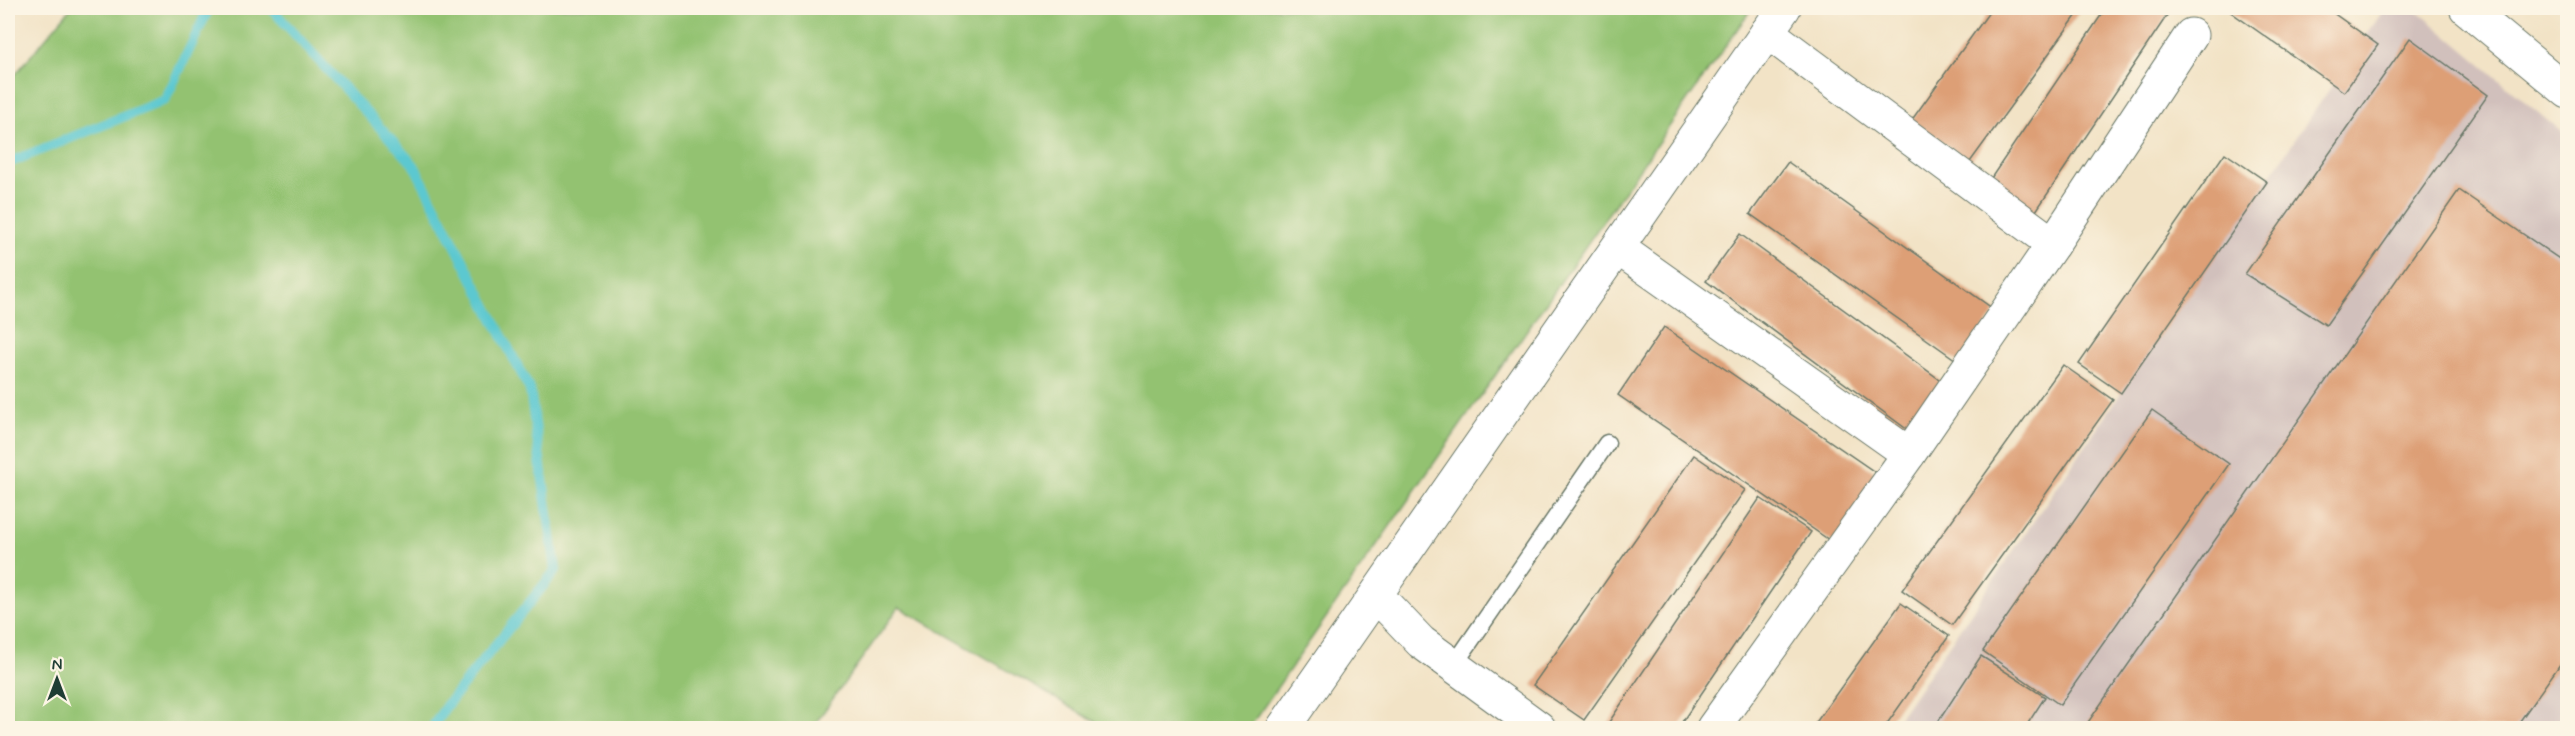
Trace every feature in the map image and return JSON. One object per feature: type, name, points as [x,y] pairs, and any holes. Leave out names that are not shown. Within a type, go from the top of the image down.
[{"type":"street","points":[[2466,8],[2568,92]]},
{"type":"street","points":[[1283,729],[1775,20],[2053,244]]},
{"type":"street","points":[[1713,729],[1909,454],[2053,244],[2191,35]]},
{"type":"street","points":[[1618,248],[1909,454]]},
{"type":"street","points":[[1377,596],[1421,642],[1539,729]]},
{"type":"lane","points":[[1454,665],[1607,443]]},
{"type":"shaded area","points":[[2385,8],[2414,8],[2567,137],[2567,728],[1892,728]]},
{"type":"green space","points":[[71,8],[1752,8],[1249,728],[1106,728],[899,607],[812,728],[8,728],[8,83]]},
{"type":"building","points":[[1992,8],[2082,8],[1970,162],[1911,121]]},
{"type":"building","points":[[2106,8],[2172,8],[2034,214],[1987,184]]},
{"type":"building","points":[[2225,8],[2326,8],[2378,45],[2344,92]]},
{"type":"building","points":[[2410,38],[2488,95],[2326,325],[2245,274]]},
{"type":"building","points":[[2225,153],[2267,182],[2121,393],[2079,364]]},
{"type":"building","points":[[1788,162],[1996,311],[1959,362],[1750,214]]},
{"type":"building","points":[[2459,190],[2568,265],[2568,653],[2515,728],[2084,728]]},
{"type":"building","points":[[1740,234],[1947,385],[1912,433],[1706,281]]},
{"type":"building","points":[[1664,327],[1882,477],[1835,544],[1618,395]]},
{"type":"building","points":[[2063,365],[2113,400],[1952,625],[1902,590]]},
{"type":"building","points":[[2152,410],[2229,464],[2060,705],[1983,651]]},
{"type":"building","points":[[1694,455],[1745,490],[1584,720],[1533,685]]},
{"type":"building","points":[[1760,498],[1811,532],[1678,728],[1605,728]]},
{"type":"building","points":[[1901,603],[1949,636],[1884,728],[1812,728]]},
{"type":"building","points":[[1981,656],[2045,697],[2025,728],[1934,728]]},
{"type":"waterway","points":[[8,163],[165,100],[209,8]]},
{"type":"waterway","points":[[271,8],[414,165],[530,390],[556,570],[446,706],[432,728]]}]
